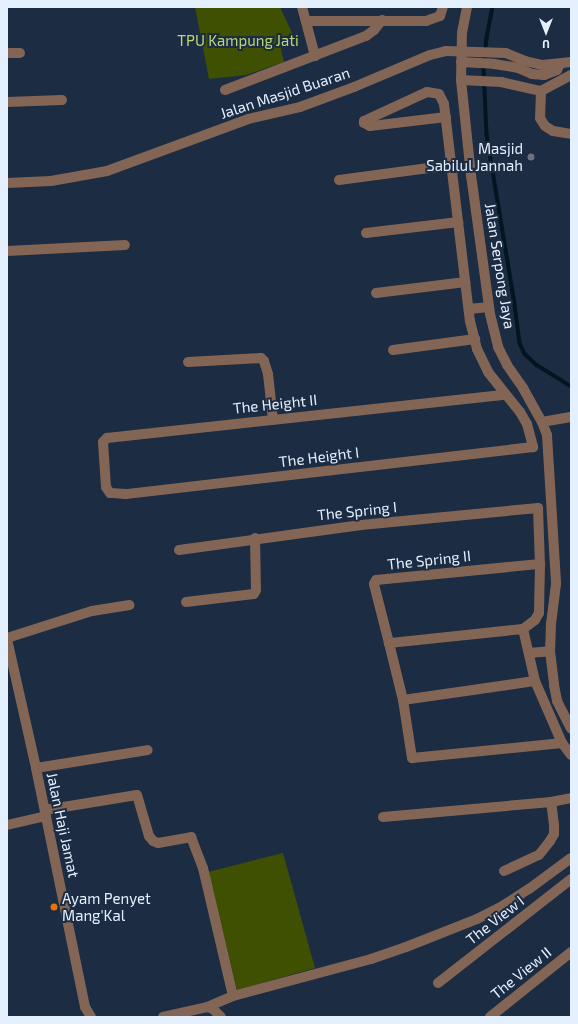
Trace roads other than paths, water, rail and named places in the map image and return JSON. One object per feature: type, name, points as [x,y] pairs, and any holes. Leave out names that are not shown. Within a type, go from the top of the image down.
[{"type":"street","points":[[302,7],[315,56]]},
{"type":"street","points":[[306,21],[426,21],[440,16],[443,7]]},
{"type":"street","name":"Jalan Serpong Jaya","points":[[466,7],[462,33],[461,80],[471,175],[489,306],[498,347],[507,365],[523,388],[542,422],[547,435],[556,573],[550,651],[557,701],[571,729]]},
{"type":"street","points":[[225,90],[366,36],[374,30],[382,20]]},
{"type":"street","name":"Jalan Masjid Buaran","points":[[7,183],[51,181],[107,171],[248,119],[300,107],[354,87],[430,54],[446,51],[506,53],[525,61],[542,65],[571,62]]},
{"type":"street","points":[[7,53],[20,53]]},
{"type":"street","points":[[461,62],[494,64],[518,68],[532,74],[544,75],[557,70],[560,64]]},
{"type":"street","points":[[461,80],[501,82],[541,91],[571,75]]},
{"type":"street","points":[[541,91],[540,118],[545,126],[553,131],[571,134]]},
{"type":"street","points":[[446,117],[370,126],[364,123],[364,121],[427,92],[439,94],[444,104],[446,117],[465,282],[475,339],[477,348],[488,372],[505,394]]},
{"type":"street","points":[[7,102],[62,100]]},
{"type":"street","points":[[339,180],[451,165]]},
{"type":"street","points":[[366,233],[458,222]]},
{"type":"street","points":[[7,251],[125,245]]},
{"type":"street","points":[[376,293],[465,282]]},
{"type":"street","points":[[469,309],[489,306]]},
{"type":"street","points":[[393,350],[475,339]]},
{"type":"street","points":[[188,362],[262,358],[268,374],[273,420]]},
{"type":"street","name":"The Height II","points":[[110,492],[106,487],[102,442],[107,438],[505,394]]},
{"type":"street","name":"The Height I","points":[[110,492],[126,494],[532,447],[526,424],[520,412],[505,394]]},
{"type":"street","points":[[542,422],[571,418]]},
{"type":"street","name":"The Spring I","points":[[179,550],[255,538],[360,525],[538,508],[540,564]]},
{"type":"street","points":[[186,602],[254,594],[256,590],[255,538]]},
{"type":"street","points":[[540,564],[539,613],[537,617],[524,629],[389,643],[403,700],[412,758],[562,743]]},
{"type":"street","name":"The Spring II","points":[[389,643],[374,584],[376,580],[540,564]]},
{"type":"street","points":[[7,638],[92,611],[130,605]]},
{"type":"street","points":[[524,629],[534,682],[562,743],[571,755]]},
{"type":"street","name":"Jalan Haji Jamat","points":[[7,638],[46,813],[85,1007],[91,1017]]},
{"type":"street","points":[[528,653],[550,651]]},
{"type":"street","points":[[403,700],[534,682]]},
{"type":"street","points":[[36,768],[148,750]]},
{"type":"street","points":[[7,825],[46,813],[136,795],[149,836],[153,841],[158,842],[191,837],[203,868],[233,996]]},
{"type":"street","points":[[383,817],[551,802],[571,798]]},
{"type":"street","points":[[504,871],[539,855],[550,841],[554,834],[551,802]]},
{"type":"street","points":[[163,1017],[207,1007],[233,996],[371,959],[406,947],[477,919],[529,889],[571,858]]},
{"type":"street","name":"The View I","points":[[438,983],[571,879]]},
{"type":"street","name":"The View II","points":[[490,1017],[571,952]]},
{"type":"street","points":[[207,1007],[213,1009],[221,1017]]},
{"type":"waterway","points":[[493,7],[487,38],[484,69],[487,135],[520,343],[525,354],[537,365],[571,386]]},
{"type":"place","name":"Masjid Sabilul Jannah","points":[[531,157]]},
{"type":"place","name":"Ayam Penyet Mang'Kal","points":[[54,907]]},
{"type":"park label","name":"TPU Kampung Jati","points":[[238,41]]}]
